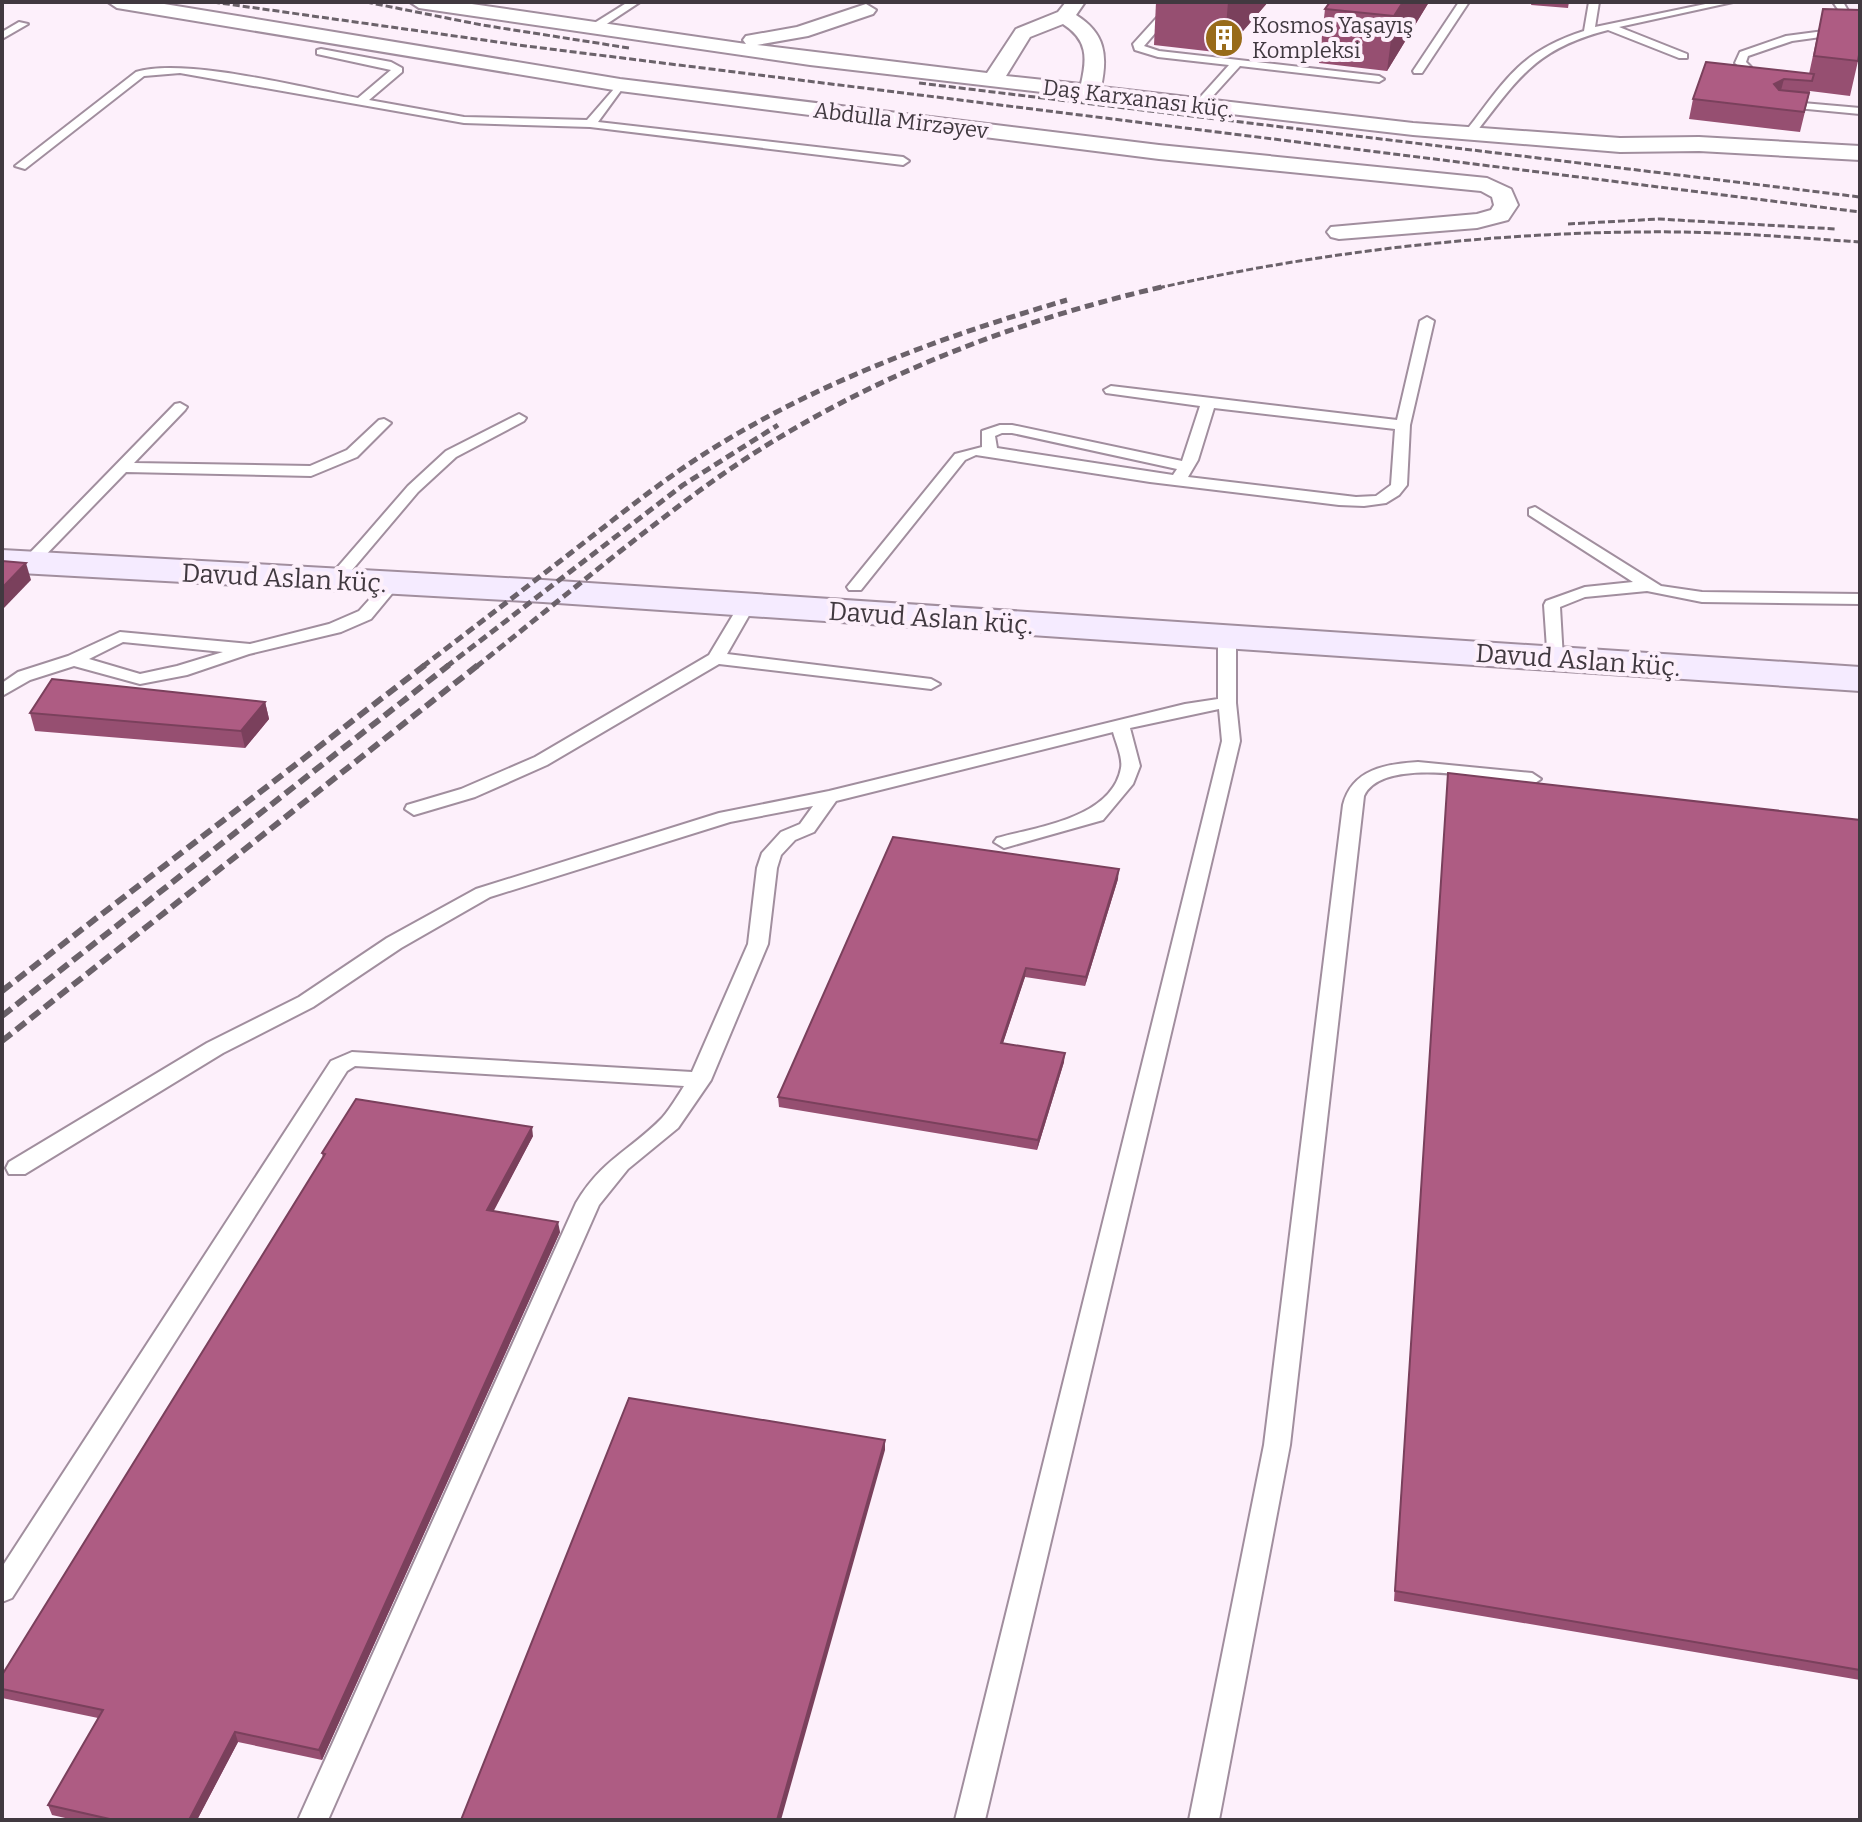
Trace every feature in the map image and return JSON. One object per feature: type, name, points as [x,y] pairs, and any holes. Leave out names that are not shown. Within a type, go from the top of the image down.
[{"type":"street","name":"Abdulla Mirzəyev","points":[[117,2],[620,85],[1159,152],[1487,185],[1503,194],[1506,205],[1500,215],[1477,221],[1339,232]]},
{"type":"street","name":"Daş Karxanası küç.","points":[[419,2],[592,29],[1198,106],[1620,145],[1699,144],[1860,153]]},
{"type":"street","points":[[992,81],[1023,33],[1070,9],[1085,28],[1098,54],[1090,92]]},
{"type":"street","points":[[717,45],[801,32],[866,10]]},
{"type":"street","name":"Davud Aslan küç.","points":[[16,562],[747,605],[1860,679]]},
{"type":"lane","points":[[592,29],[635,2]]},
{"type":"lane","points":[[1177,2],[1138,44],[1139,48],[1158,54],[1379,79]]},
{"type":"lane","points":[[1418,71],[1464,2]]},
{"type":"lane","points":[[1589,33],[1594,2]]},
{"type":"lane","points":[[1470,133],[1494,105],[1506,82],[1528,62],[1554,45],[1589,33],[1728,2]]},
{"type":"lane","points":[[1746,67],[1739,61],[1744,54],[1855,19],[1838,2]]},
{"type":"lane","points":[[2,36],[23,24]]},
{"type":"lane","points":[[1612,28],[1683,56]]},
{"type":"lane","points":[[321,52],[391,65],[398,70],[362,100]]},
{"type":"lane","points":[[1198,106],[1238,62]]},
{"type":"lane","points":[[21,166],[140,74],[153,70],[180,70],[464,120],[590,124],[903,161]]},
{"type":"lane","points":[[590,124],[610,93],[620,85]]},
{"type":"lane","points":[[1779,104],[1860,111]]},
{"type":"lane","points":[[855,587],[960,457],[974,451],[1182,473],[1358,502],[1378,501],[1392,495],[1399,485],[1403,425],[1427,321]]},
{"type":"lane","points":[[1111,390],[1403,425]]},
{"type":"lane","points":[[1182,473],[1208,403]]},
{"type":"lane","points":[[16,562],[122,467],[180,407]]},
{"type":"lane","points":[[335,580],[413,489],[443,461],[469,442],[519,418]]},
{"type":"lane","points":[[122,467],[311,471],[366,446],[384,423]]},
{"type":"lane","points":[[990,451],[987,434],[1012,429],[1182,473]]},
{"type":"lane","points":[[1535,512],[1650,586],[1675,594],[1860,599]]},
{"type":"lane","points":[[74,660],[140,679],[181,671],[250,649],[351,623],[374,608],[392,584]]},
{"type":"lane","points":[[1554,659],[1552,605],[1557,600],[1650,586]]},
{"type":"lane","points":[[414,809],[468,793],[541,761],[716,658],[747,605]]},
{"type":"lane","points":[[2,691],[24,676],[74,660],[109,640],[131,636],[250,649]]},
{"type":"lane","points":[[970,1820],[1231,741],[1227,703],[1227,639]]},
{"type":"lane","points":[[716,658],[931,684]]},
{"type":"lane","points":[[17,1168],[215,1048],[306,1002],[394,943],[483,893],[684,829],[829,797],[1120,725],[1227,703]]},
{"type":"lane","points":[[1004,842],[1096,816],[1108,804],[1126,780],[1131,766],[1120,725]]},
{"type":"lane","points":[[1204,1820],[1277,1445],[1355,795],[1361,784],[1381,771],[1412,767],[1532,779]]},
{"type":"lane","points":[[313,1820],[588,1203],[620,1163],[670,1123],[700,1080],[758,944],[767,868],[772,853],[788,836],[807,828],[829,797]]},
{"type":"lane","points":[[2,1590],[339,1066],[352,1059],[700,1080]]},
{"type":"building","points":[[1330,2],[1403,2],[1394,16],[1325,9]]},
{"type":"building","points":[[1823,9],[1860,10],[1858,61],[1814,56]]},
{"type":"building","points":[[1706,62],[1814,74],[1812,81],[1784,79],[1774,84],[1779,90],[1809,93],[1804,112],[1693,99]]},
{"type":"building","points":[[2,561],[26,563],[2,588]]},
{"type":"building","points":[[52,679],[265,702],[241,731],[30,713]]},
{"type":"building","points":[[1448,773],[1860,820],[1860,1670],[1395,1591]]},
{"type":"building","points":[[893,837],[1119,869],[1086,977],[1026,968],[1001,1043],[1065,1053],[1038,1140],[778,1097]]},
{"type":"building","points":[[356,1099],[532,1127],[487,1210],[558,1222],[319,1750],[235,1732],[189,1820],[114,1820],[48,1805],[103,1710],[2,1689],[2,1675]]},
{"type":"building","points":[[629,1398],[885,1440],[777,1820],[461,1820]]},
{"type":"railway","points":[[213,2],[526,46],[1860,212]]},
{"type":"railway","points":[[366,2],[482,25],[629,48]]},
{"type":"railway","points":[[919,83],[1860,197]]},
{"type":"railway","points":[[1568,224],[1659,219],[1836,229]]},
{"type":"railway","points":[[1159,288],[1353,253],[1485,239],[1684,232],[1860,242]]},
{"type":"railway","points":[[1159,288],[1166,286]]},
{"type":"railway","points":[[476,667],[699,491],[807,421],[922,364],[982,341],[1042,320],[1159,288]]},
{"type":"railway","points":[[422,667],[671,476],[765,418],[848,377],[934,343],[1067,300]]},
{"type":"railway","points":[[446,667],[683,485],[778,425]]},
{"type":"railway","points":[[2,991],[425,665]]},
{"type":"railway","points":[[2,1016],[449,665]]},
{"type":"railway","points":[[2,1041],[478,665]]},
{"type":"place","name":"Kosmos Yaşayış Kompleksi","points":[[1224,38]]}]
